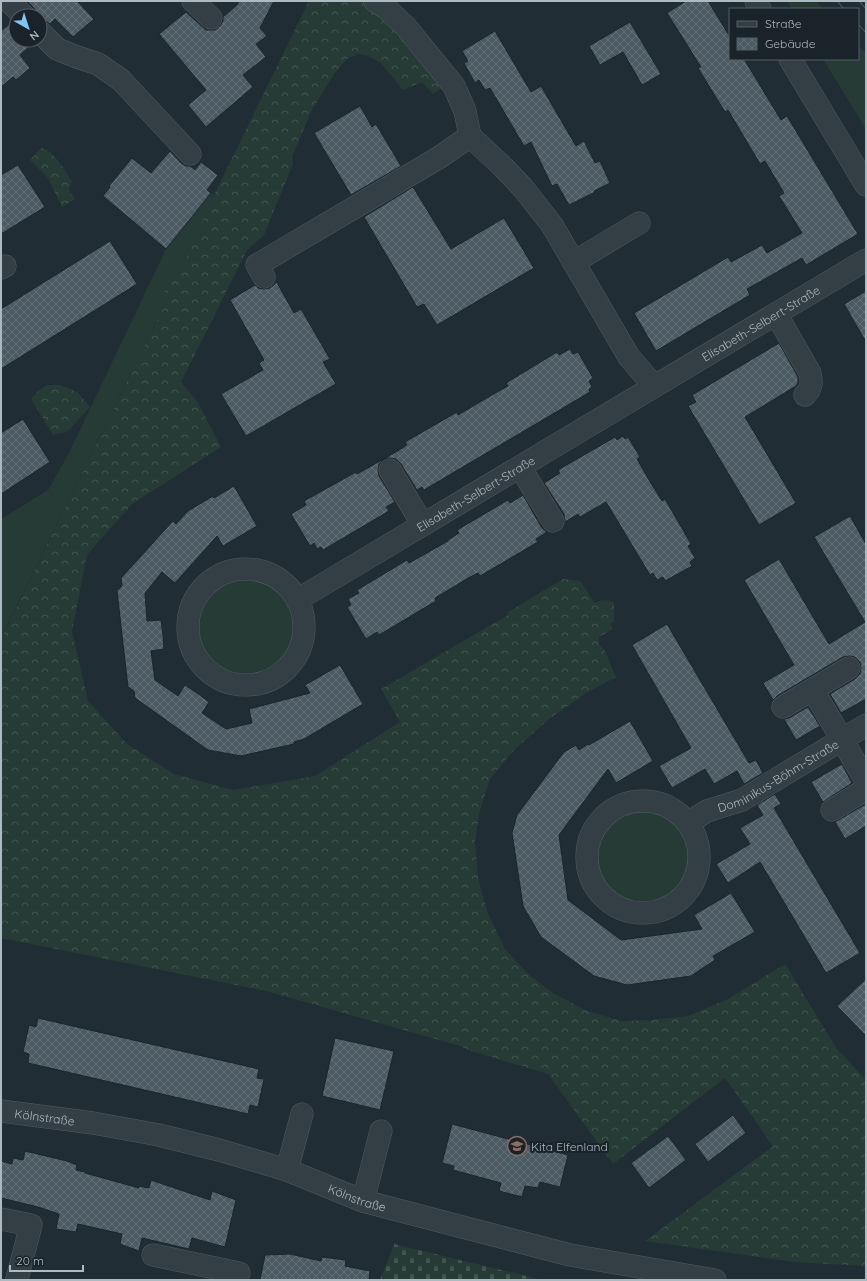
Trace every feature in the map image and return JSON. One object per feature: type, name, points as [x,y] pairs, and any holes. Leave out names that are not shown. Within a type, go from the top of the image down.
[{"type":"street","points":[[193,1],[212,18]]},
{"type":"street","points":[[375,1],[386,8],[406,27],[454,86],[465,111],[470,136],[523,188],[552,225],[629,357],[654,386]]},
{"type":"street","points":[[48,40],[57,49],[98,64],[121,80],[190,154]]},
{"type":"street","points":[[791,60],[866,185]]},
{"type":"street","points":[[264,277],[257,265],[440,157],[470,136]]},
{"type":"street","points":[[574,262],[639,223]]},
{"type":"street","name":"Elisabeth-Selbert-Straße","points":[[297,600],[866,260]]},
{"type":"street","points":[[776,314],[810,372],[812,381],[810,390],[805,395]]},
{"type":"street","points":[[520,467],[553,521]]},
{"type":"street","points":[[390,470],[423,525]]},
{"type":"street","points":[[241,569],[257,570],[271,575],[284,584],[297,600],[301,610],[304,626],[302,642],[286,669],[273,678],[258,684],[242,685],[226,682],[212,674],[200,663],[192,650],[188,635],[188,619],[192,604],[200,591],[212,580],[226,573],[241,569]]},
{"type":"street","points":[[783,707],[849,668]]},
{"type":"street","points":[[813,690],[866,781]]},
{"type":"street","name":"Dominikus-Böhm-Straße","points":[[688,823],[707,811],[742,800],[866,725]]},
{"type":"street","points":[[832,810],[866,789]]},
{"type":"street","points":[[638,801],[652,801],[666,805],[678,813],[688,823],[696,836],[700,850],[699,866],[695,880],[687,893],[676,903],[662,910],[648,913],[632,912],[618,908],[606,899],[596,888],[590,875],[587,860],[588,846],[592,832],[600,820],[611,811],[624,804],[638,801]]},
{"type":"street","name":"Kölnstraße","points":[[1,1111],[93,1123],[159,1135],[219,1150],[287,1170],[363,1201],[570,1255],[715,1280]]},
{"type":"street","points":[[287,1170],[302,1114]]},
{"type":"street","points":[[363,1201],[381,1131]]},
{"type":"street","points":[[1,1219],[31,1225],[17,1279]]},
{"type":"street","points":[[153,1254],[239,1273]]},
{"type":"green space","points":[[309,1],[392,1],[444,86],[433,94],[422,82],[403,90],[381,63],[368,56],[358,54],[347,59],[334,74],[311,112],[292,157],[293,164],[264,235],[247,250],[181,382],[197,401],[221,447],[132,504],[87,555],[72,631],[88,701],[127,744],[174,774],[233,790],[315,776],[400,722],[381,689],[508,615],[508,612],[563,579],[580,581],[595,603],[604,600],[614,603],[614,622],[610,624],[613,629],[599,637],[599,644],[605,651],[616,677],[588,692],[549,719],[513,751],[490,779],[479,814],[475,841],[478,878],[487,911],[505,949],[528,974],[553,993],[587,1011],[622,1021],[652,1020],[688,1016],[728,999],[785,964],[837,1049],[866,1080],[866,1266],[794,1262],[645,1241],[773,1146],[725,1078],[613,1164],[548,1074],[471,1051],[460,1046],[266,991],[1,938],[1,639],[170,294],[164,291],[171,279],[176,281],[214,195]]},
{"type":"green space","points":[[787,1],[816,1],[822,8],[791,8]]},
{"type":"green space","points":[[859,46],[866,53],[866,129],[824,60],[859,60]]},
{"type":"green space","points":[[41,148],[55,157],[72,181],[69,190],[75,199],[62,207],[48,178],[30,160]]},
{"type":"green space","points":[[211,193],[214,195],[176,282],[164,291],[170,294],[1,638],[1,519],[48,490],[69,453],[166,249]]},
{"type":"green space","points":[[47,385],[60,385],[77,392],[90,407],[67,432],[53,435],[31,399],[38,391]]},
{"type":"green space","points":[[246,576],[265,580],[280,591],[291,606],[295,625],[291,644],[280,659],[265,670],[246,674],[227,670],[212,659],[201,644],[197,625],[201,606],[212,591],[227,580]]},
{"type":"green space","points":[[643,812],[661,815],[676,825],[686,840],[689,858],[686,876],[676,891],[661,901],[643,904],[625,901],[610,891],[600,876],[597,858],[600,840],[610,825],[625,815]]},
{"type":"green space","points":[[394,1244],[543,1280],[380,1280]]},
{"type":"building","points":[[27,1],[77,1],[94,19],[73,37],[55,19],[50,24],[48,23],[48,8],[33,7]]},
{"type":"building","points":[[239,1],[274,1],[260,28],[267,36],[256,44],[266,57],[243,75],[253,87],[206,127],[188,105],[206,90],[159,34],[186,12],[206,30],[215,30],[220,26],[223,21],[223,17],[237,5]]},
{"type":"building","points":[[686,1],[708,1],[729,35],[729,60],[745,60],[781,120],[787,116],[858,234],[806,265],[802,258],[747,289],[750,295],[656,351],[634,313],[728,257],[731,262],[762,245],[767,253],[802,233],[779,196],[784,193],[765,161],[760,164],[728,110],[725,112],[698,68],[701,67],[667,13]]},
{"type":"building","points":[[630,22],[661,74],[642,85],[623,52],[600,65],[589,46]]},
{"type":"building","points":[[8,25],[8,48],[28,48],[20,55],[30,68],[16,80],[13,77],[1,87],[1,31]]},
{"type":"building","points":[[495,31],[531,92],[541,86],[576,146],[584,141],[595,163],[600,161],[610,183],[569,205],[557,184],[552,186],[531,142],[524,146],[490,88],[485,90],[479,80],[475,83],[464,63],[468,61],[462,51]]},
{"type":"building","points":[[360,106],[372,127],[376,124],[401,166],[351,195],[314,133]]},
{"type":"building","points":[[170,151],[181,163],[186,166],[190,166],[195,170],[201,162],[218,175],[207,190],[211,193],[166,249],[103,196],[110,187],[109,186],[132,158],[151,173]]},
{"type":"building","points":[[18,165],[45,207],[1,234],[1,175]]},
{"type":"building","points":[[413,187],[451,249],[504,218],[534,268],[437,325],[424,304],[417,307],[364,217]]},
{"type":"building","points":[[110,241],[137,284],[1,369],[1,309]]},
{"type":"building","points":[[276,281],[294,313],[301,309],[330,359],[323,362],[336,384],[246,436],[221,394],[263,370],[259,363],[264,360],[230,300],[255,285],[258,288],[270,288]]},
{"type":"building","points":[[866,291],[866,342],[844,304]]},
{"type":"building","points":[[779,343],[798,377],[798,383],[796,386],[745,417],[796,503],[759,525],[688,406],[696,402],[692,395]]},
{"type":"building","points":[[570,349],[573,354],[578,352],[593,378],[589,381],[592,387],[589,389],[590,392],[424,490],[422,487],[417,490],[401,464],[396,459],[384,459],[379,464],[378,471],[379,476],[395,502],[386,507],[389,511],[323,550],[321,547],[317,549],[314,543],[310,546],[291,514],[306,505],[304,501],[396,452],[407,445],[405,442],[457,412],[458,415],[508,386],[506,383],[557,352],[559,355]]},
{"type":"building","points":[[23,419],[50,462],[1,494],[1,433]]},
{"type":"building","points":[[623,436],[625,439],[628,437],[640,457],[637,459],[649,480],[662,501],[665,499],[691,544],[688,546],[695,558],[690,562],[692,566],[665,581],[663,577],[657,580],[653,573],[650,575],[606,502],[580,517],[578,514],[565,522],[564,514],[544,483],[560,473],[558,470],[615,437],[617,440]]},
{"type":"building","points":[[234,486],[257,526],[223,546],[217,536],[175,583],[162,572],[145,593],[147,621],[161,620],[163,635],[164,649],[151,651],[155,680],[178,696],[185,685],[197,693],[209,702],[202,713],[226,729],[252,723],[249,709],[310,693],[305,685],[340,665],[363,704],[304,739],[294,742],[294,744],[241,756],[208,750],[135,698],[134,691],[128,687],[117,591],[122,586],[121,578],[173,521],[176,524],[188,511],[213,496],[214,498]]},
{"type":"building","points":[[523,495],[542,528],[547,532],[536,539],[538,542],[480,576],[478,573],[470,577],[435,598],[436,601],[379,635],[377,632],[366,639],[347,607],[351,605],[348,599],[359,593],[357,590],[407,560],[409,563],[448,541],[459,533],[457,530],[508,500],[510,503]]},
{"type":"building","points":[[850,516],[866,544],[866,699],[841,713],[830,694],[855,679],[860,674],[860,662],[855,657],[849,656],[843,657],[777,696],[773,700],[763,683],[794,665],[744,580],[779,559],[829,644],[865,622],[814,537]]},
{"type":"building","points":[[667,624],[749,763],[756,760],[763,773],[744,784],[737,771],[714,784],[705,769],[672,788],[659,766],[691,748],[632,645]]},
{"type":"building","points":[[808,707],[820,726],[796,740],[784,719],[789,718]]},
{"type":"building","points":[[630,721],[653,761],[616,783],[608,769],[559,835],[568,900],[621,940],[702,929],[694,915],[731,893],[755,932],[713,956],[715,960],[691,976],[627,985],[594,976],[541,937],[523,906],[512,833],[517,815],[564,752],[576,745],[579,750]]},
{"type":"building","points":[[842,764],[852,783],[823,802],[811,782]]},
{"type":"building","points":[[775,794],[781,804],[774,808],[860,953],[826,973],[760,862],[728,883],[716,864],[750,844],[740,828],[763,815],[757,805]]},
{"type":"building","points":[[866,804],[866,826],[845,839],[835,822]]},
{"type":"building","points":[[866,979],[866,1036],[837,1006]]},
{"type":"building","points":[[38,1018],[259,1069],[257,1078],[264,1079],[258,1107],[250,1105],[248,1114],[28,1063],[29,1054],[23,1052],[29,1025],[36,1027]]},
{"type":"building","points":[[335,1038],[394,1051],[380,1110],[322,1096]]},
{"type":"building","points":[[733,1115],[746,1133],[708,1162],[695,1144]]},
{"type":"building","points":[[452,1124],[568,1155],[560,1187],[540,1182],[538,1188],[525,1186],[522,1197],[499,1191],[501,1183],[453,1170],[454,1166],[442,1163]]},
{"type":"building","points":[[668,1136],[686,1160],[649,1188],[631,1163]]},
{"type":"building","points":[[25,1151],[67,1161],[77,1165],[76,1170],[139,1188],[139,1186],[149,1188],[151,1180],[210,1200],[212,1191],[236,1200],[225,1247],[192,1238],[189,1249],[142,1238],[139,1251],[120,1244],[122,1234],[78,1224],[76,1232],[56,1229],[59,1214],[1,1198],[1,1161],[12,1164],[13,1158],[23,1160]]},
{"type":"building","points":[[290,1254],[321,1261],[322,1257],[346,1260],[345,1266],[370,1271],[369,1280],[260,1280],[265,1255]]},
{"type":"tram line","points":[[837,1],[843,8]]},
{"type":"tram line","points":[[859,1],[866,9]]},
{"type":"tram line","points":[[859,25],[866,33]]},
{"type":"place","name":"Kita Elfenland","points":[[517,1146]]}]
